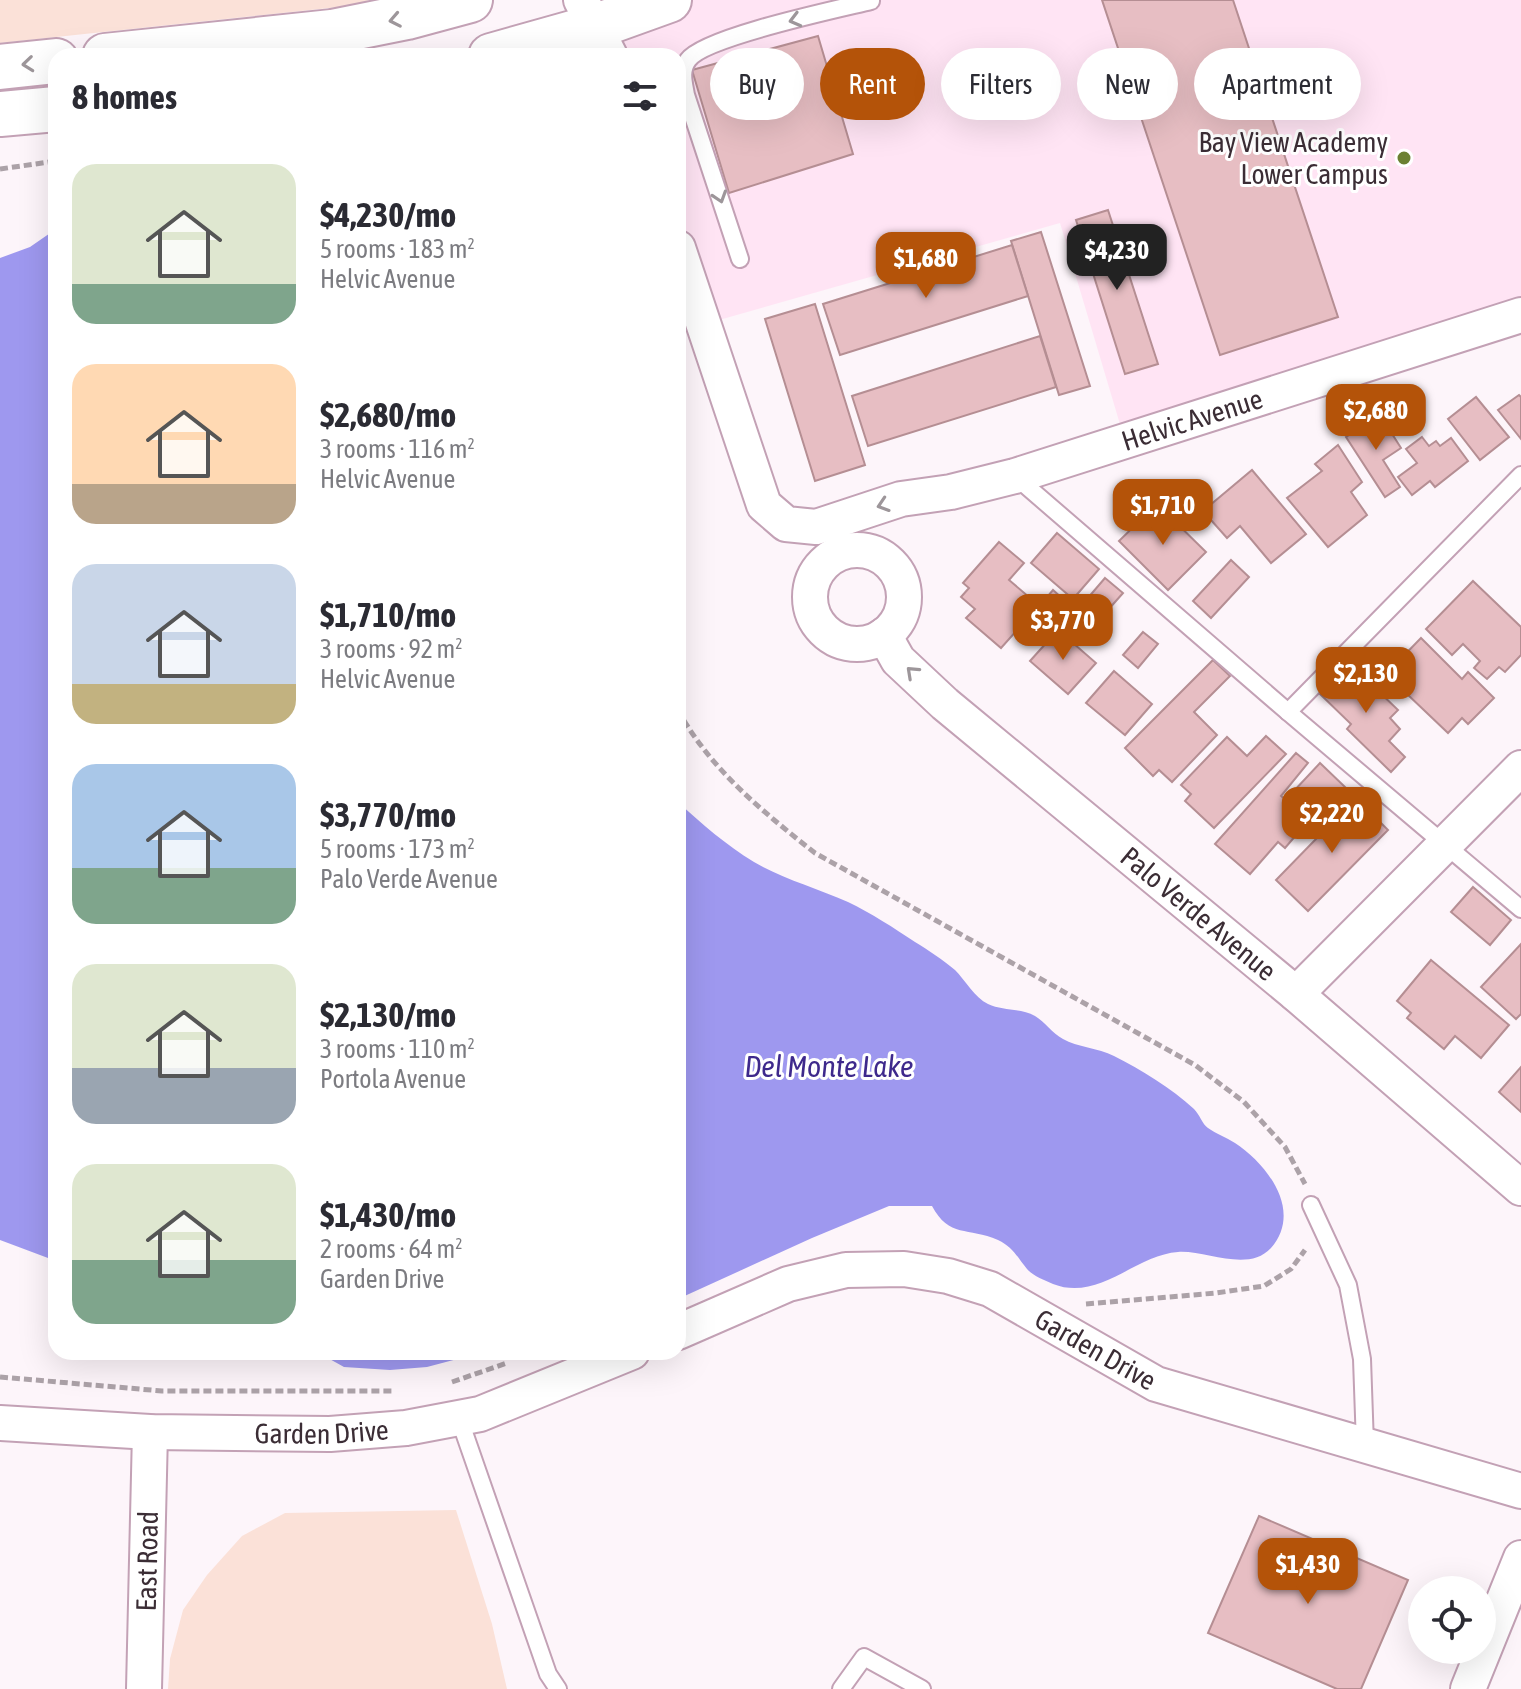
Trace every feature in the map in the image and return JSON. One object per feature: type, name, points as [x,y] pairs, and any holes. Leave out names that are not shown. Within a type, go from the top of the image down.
[{"type":"main road","points":[[181,48],[332,32],[470,0]]},
{"type":"main road","points":[[521,48],[595,28],[669,0]]},
{"type":"main road","points":[[0,67],[48,62]]},
{"type":"main road","points":[[0,114],[48,110]]},
{"type":"street","points":[[686,272],[764,505],[786,524],[816,527],[829,558]]},
{"type":"street","name":"Helvic Avenue","points":[[816,527],[901,499],[951,492],[1015,476],[1521,315]]},
{"type":"street","points":[[847,550],[865,551],[880,556],[891,566],[900,579],[904,594],[902,610],[895,624],[884,635],[870,642],[855,644],[840,641],[826,633],[816,621],[810,606],[810,591],[814,577],[829,558],[847,550]]},
{"type":"street","name":"Palo Verde Avenue","points":[[884,635],[898,660],[945,704],[1296,994],[1521,1188]]},
{"type":"street","points":[[1296,994],[1521,768]]},
{"type":"street","name":"Garden Drive","points":[[686,1329],[788,1284],[846,1270],[904,1269],[948,1276],[990,1289],[1156,1384],[1521,1491]]},
{"type":"street","name":"Garden Drive","points":[[0,1423],[150,1432],[330,1434],[406,1428],[480,1414],[612,1360]]},
{"type":"street","name":"East Road","points":[[144,1689],[150,1432]]},
{"type":"street","points":[[1468,1689],[1521,1558]]},
{"type":"lane","points":[[686,64],[698,50],[724,40],[871,1]]},
{"type":"lane","points":[[686,95],[740,259]]},
{"type":"lane","points":[[1288,712],[1521,475]]},
{"type":"lane","points":[[1015,476],[1521,909]]},
{"type":"lane","points":[[1311,1205],[1348,1285],[1362,1359],[1365,1445]]},
{"type":"lane","points":[[459,1418],[548,1674],[558,1689]]},
{"type":"lane","points":[[841,1689],[864,1657],[922,1689]]},
{"type":"path","points":[[0,169],[48,162]]},
{"type":"path","points":[[686,722],[712,759],[761,811],[815,853],[1183,1058],[1244,1102],[1285,1147],[1309,1192],[1315,1227],[1305,1250],[1291,1269],[1264,1286],[1077,1305]]},
{"type":"path","points":[[451,1382],[517,1362]]},
{"type":"path","points":[[0,1377],[162,1391],[405,1391]]},
{"type":"shaded area","points":[[0,0],[370,0],[348,6],[0,43]]},
{"type":"shaded area","points":[[669,0],[1521,0],[1521,315],[1125,441],[1060,223],[705,324],[686,271],[686,48],[606,48],[594,27]]},
{"type":"shaded area","points":[[456,1510],[492,1624],[507,1689],[168,1689],[170,1659],[183,1610],[207,1575],[242,1536],[285,1513]]},
{"type":"water","points":[[48,235],[48,1258],[0,1240],[0,258],[30,247]]},
{"type":"water","name":"Del Monte Lake","points":[[686,809],[714,834],[754,862],[857,906],[925,948],[955,970],[983,1001],[1035,1016],[1063,1039],[1114,1056],[1146,1073],[1194,1109],[1206,1126],[1235,1143],[1259,1163],[1277,1190],[1284,1219],[1280,1234],[1271,1248],[1251,1259],[1178,1252],[1147,1261],[1101,1283],[1070,1288],[1032,1274],[1011,1249],[998,1240],[945,1223],[932,1206],[889,1206],[686,1295]]},
{"type":"water","points":[[331,1360],[454,1360],[427,1367],[390,1370],[344,1367]]},
{"type":"building","points":[[1102,0],[1233,0],[1249,48],[1194,48],[1194,120],[1273,120],[1338,317],[1220,355],[1142,120],[1178,120],[1178,48],[1118,48]]},
{"type":"building","points":[[818,36],[822,48],[820,120],[843,120],[853,154],[729,193],[692,70],[710,65],[710,120],[804,120],[804,48],[774,48]]},
{"type":"building","points":[[1108,210],[1158,364],[1125,374],[1076,220]]},
{"type":"building","points":[[1041,232],[1090,386],[1059,395],[1011,241]]},
{"type":"building","points":[[1012,245],[1028,296],[840,355],[823,304]]},
{"type":"building","points":[[815,304],[865,465],[815,481],[765,319]]},
{"type":"building","points":[[1040,336],[1056,387],[868,446],[852,396]]},
{"type":"building","points":[[1519,395],[1521,397],[1521,439],[1498,410]]},
{"type":"building","points":[[1476,397],[1509,437],[1480,460],[1448,419]]},
{"type":"building","points":[[1380,415],[1401,448],[1383,460],[1400,487],[1385,497],[1346,437]]},
{"type":"building","points":[[1422,437],[1429,446],[1436,441],[1440,446],[1451,438],[1468,461],[1435,487],[1430,481],[1412,495],[1398,477],[1417,463],[1406,449]]},
{"type":"building","points":[[1338,445],[1362,482],[1351,492],[1367,515],[1328,547],[1287,498],[1322,471],[1315,464]]},
{"type":"building","points":[[1252,470],[1306,534],[1271,563],[1240,526],[1227,538],[1203,511]]},
{"type":"building","points":[[1157,504],[1206,552],[1168,590],[1119,541]]},
{"type":"building","points":[[1057,533],[1099,569],[1073,599],[1031,563]]},
{"type":"building","points":[[999,542],[1024,563],[1009,580],[1036,603],[1040,599],[1043,602],[1053,590],[1072,607],[1061,621],[1051,613],[1036,629],[1026,620],[1001,648],[966,618],[975,609],[961,597],[969,588],[963,583]]},
{"type":"building","points":[[1231,560],[1249,577],[1211,618],[1193,601]]},
{"type":"building","points":[[1105,578],[1123,593],[1092,628],[1075,613]]},
{"type":"building","points":[[1473,581],[1521,627],[1521,655],[1505,672],[1499,667],[1487,679],[1474,668],[1480,661],[1463,644],[1452,655],[1426,629]]},
{"type":"building","points":[[1058,630],[1096,663],[1068,694],[1030,661]]},
{"type":"building","points":[[1143,632],[1158,644],[1138,668],[1123,655]]},
{"type":"building","points":[[1421,638],[1462,679],[1468,672],[1494,698],[1468,724],[1462,718],[1448,733],[1386,674]]},
{"type":"building","points":[[1213,660],[1230,676],[1194,712],[1217,735],[1172,782],[1159,770],[1153,776],[1125,748]]},
{"type":"building","points":[[1350,664],[1398,710],[1390,718],[1400,729],[1389,741],[1405,757],[1391,772],[1347,729],[1351,724],[1320,694]]},
{"type":"building","points":[[1114,671],[1152,704],[1125,735],[1086,703]]},
{"type":"building","points":[[1266,736],[1286,754],[1214,828],[1185,801],[1191,794],[1181,785],[1227,737],[1247,756]]},
{"type":"building","points":[[1296,753],[1308,763],[1281,796],[1309,820],[1285,848],[1278,842],[1250,874],[1215,844]]},
{"type":"building","points":[[1320,763],[1345,787],[1317,816],[1292,793]]},
{"type":"building","points":[[1356,798],[1388,830],[1308,911],[1276,880]]},
{"type":"building","points":[[1473,887],[1511,920],[1490,945],[1451,912]]},
{"type":"building","points":[[1521,944],[1521,1014],[1516,1019],[1481,987]]},
{"type":"building","points":[[1431,960],[1509,1025],[1481,1058],[1455,1036],[1444,1049],[1407,1018],[1411,1013],[1397,1001]]},
{"type":"building","points":[[1521,1067],[1521,1112],[1499,1092]]},
{"type":"building","points":[[1259,1516],[1408,1580],[1361,1689],[1337,1689],[1208,1633]]},
{"type":"place","name":"Bay View Academy Lower Campus","points":[[1404,158]]}]
